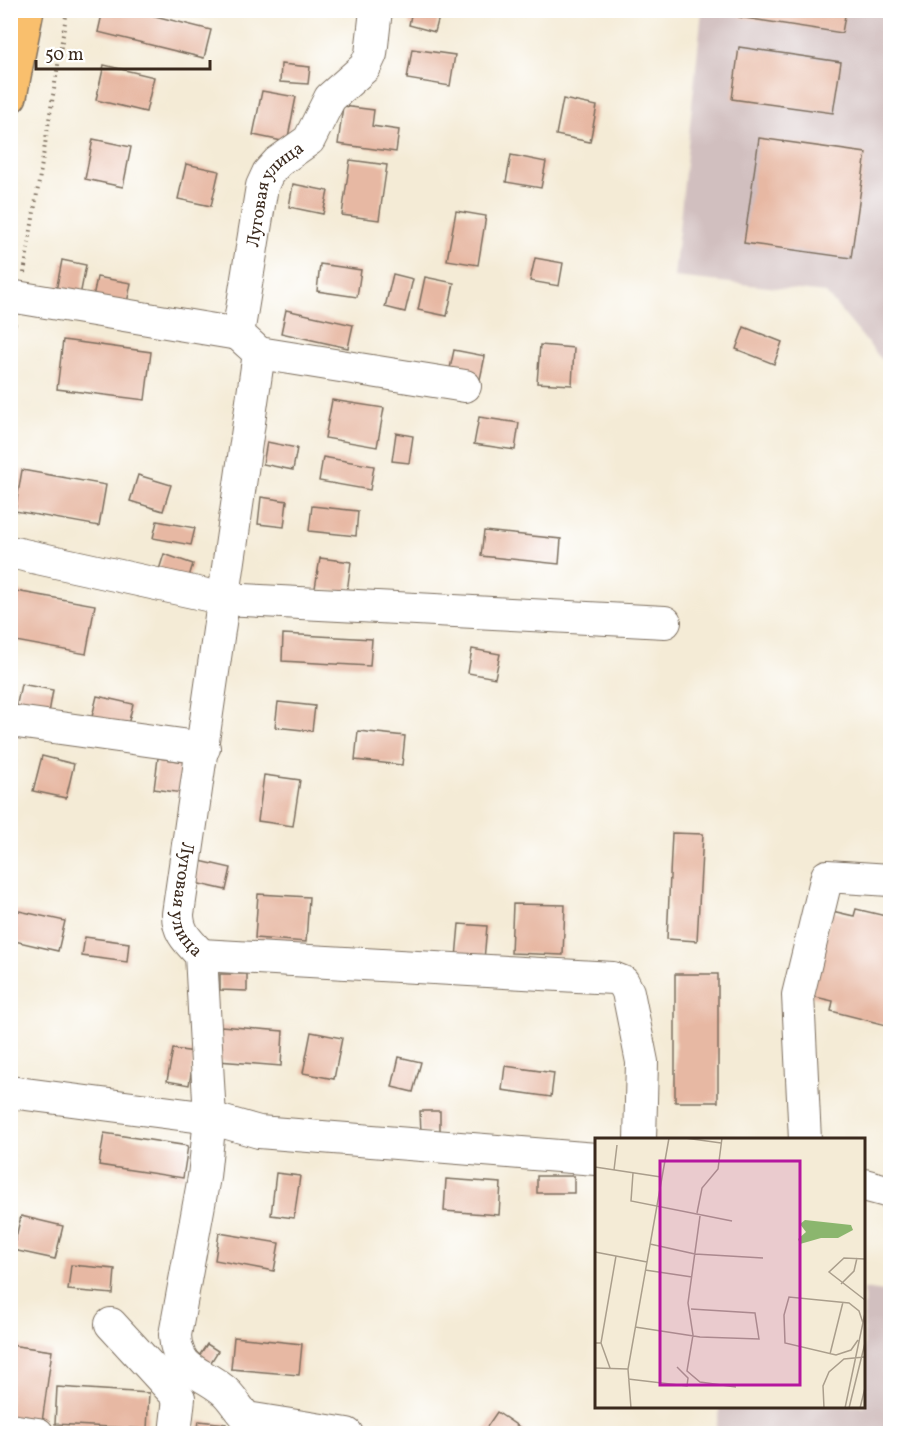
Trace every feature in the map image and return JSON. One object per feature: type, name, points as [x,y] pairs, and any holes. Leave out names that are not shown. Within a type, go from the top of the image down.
[{"type":"main road","points":[[10,96],[27,10]]},
{"type":"street","name":"Луговая улица","points":[[346,1434],[247,1418],[233,1399],[183,1364],[176,1351],[175,1335],[204,1177],[210,1118],[201,955],[183,937],[178,926],[178,914],[225,599],[262,186],[268,173],[278,162],[309,140],[330,98],[365,67],[370,54],[376,10]]},
{"type":"street","points":[[15,297],[465,386]]},
{"type":"street","points":[[10,552],[225,599],[665,622]]},
{"type":"street","points":[[10,722],[204,748]]},
{"type":"street","points":[[806,1138],[798,995],[827,876],[891,880]]},
{"type":"street","points":[[201,955],[613,978],[623,982],[628,992],[642,1062],[639,1138]]},
{"type":"street","points":[[10,1092],[210,1118],[259,1132],[595,1159]]},
{"type":"street","points":[[865,1185],[891,1192]]},
{"type":"street","points":[[111,1323],[179,1398],[175,1434]]},
{"type":"street","points":[[10,1430],[38,1434]]},
{"type":"path","points":[[10,348],[15,297],[67,10]]},
{"type":"shaded area","points":[[702,11],[890,11],[890,361],[881,359],[826,293],[674,277]]},
{"type":"shaded area","points":[[865,1289],[890,1293],[890,1433],[715,1433],[720,1408],[865,1408]]},
{"type":"building","points":[[103,10],[131,10],[211,30],[204,58],[98,32]]},
{"type":"building","points":[[412,10],[439,17],[435,32],[409,25]]},
{"type":"building","points":[[740,10],[846,10],[842,33],[739,17]]},
{"type":"building","points":[[739,47],[841,62],[833,113],[732,99]]},
{"type":"building","points":[[412,49],[455,55],[450,86],[407,79]]},
{"type":"building","points":[[281,64],[310,67],[308,84],[280,82]]},
{"type":"building","points":[[104,65],[154,77],[146,112],[96,100]]},
{"type":"building","points":[[262,91],[296,97],[287,142],[253,135]]},
{"type":"building","points":[[563,99],[597,106],[590,142],[556,135]]},
{"type":"building","points":[[343,106],[374,110],[372,126],[399,130],[396,152],[338,144]]},
{"type":"building","points":[[759,138],[866,153],[851,258],[744,243]]},
{"type":"building","points":[[93,139],[131,147],[123,187],[85,179]]},
{"type":"building","points":[[511,155],[546,162],[541,188],[506,182]]},
{"type":"building","points":[[350,160],[387,165],[379,220],[342,215]]},
{"type":"building","points":[[186,164],[219,171],[211,206],[178,199]]},
{"type":"building","points":[[293,184],[328,191],[323,214],[289,207]]},
{"type":"building","points":[[456,211],[486,216],[478,265],[447,260]]},
{"type":"building","points":[[535,258],[563,263],[559,286],[530,281]]},
{"type":"building","points":[[62,260],[86,265],[80,296],[56,291]]},
{"type":"building","points":[[320,264],[361,270],[357,297],[317,291]]},
{"type":"building","points":[[393,274],[413,279],[405,312],[385,307]]},
{"type":"building","points":[[97,277],[131,283],[126,308],[92,302]]},
{"type":"building","points":[[425,277],[454,283],[447,316],[418,310]]},
{"type":"building","points":[[286,310],[353,325],[348,348],[281,333]]},
{"type":"building","points":[[744,327],[782,342],[774,364],[736,349]]},
{"type":"building","points":[[63,340],[151,352],[145,400],[57,389]]},
{"type":"building","points":[[540,345],[574,348],[572,385],[537,383]]},
{"type":"building","points":[[454,350],[485,356],[479,384],[448,378]]},
{"type":"building","points":[[332,400],[384,408],[377,447],[325,438]]},
{"type":"building","points":[[479,417],[519,423],[515,450],[474,444]]},
{"type":"building","points":[[396,433],[413,436],[409,463],[392,461]]},
{"type":"building","points":[[267,442],[297,448],[293,470],[263,464]]},
{"type":"building","points":[[323,457],[374,466],[370,490],[319,481]]},
{"type":"building","points":[[22,470],[106,485],[99,526],[15,511]]},
{"type":"building","points":[[138,475],[171,485],[163,511],[130,501]]},
{"type":"building","points":[[261,497],[287,501],[284,527],[258,524]]},
{"type":"building","points":[[312,506],[358,511],[356,536],[309,531]]},
{"type":"building","points":[[157,521],[195,528],[191,545],[153,538]]},
{"type":"building","points":[[484,531],[561,539],[559,564],[481,556]]},
{"type":"building","points":[[164,554],[193,564],[187,583],[158,573]]},
{"type":"building","points":[[320,558],[351,562],[347,592],[315,588]]},
{"type":"building","points":[[10,590],[95,605],[86,654],[10,640]]},
{"type":"building","points":[[283,634],[372,639],[370,666],[282,661]]},
{"type":"building","points":[[472,649],[500,654],[495,678],[468,673]]},
{"type":"building","points":[[21,684],[53,690],[48,719],[15,713]]},
{"type":"building","points":[[97,696],[133,704],[127,729],[91,721]]},
{"type":"building","points":[[278,702],[315,706],[312,731],[275,727]]},
{"type":"building","points":[[358,731],[405,736],[402,765],[355,760]]},
{"type":"building","points":[[10,754],[17,755],[12,782],[10,782]]},
{"type":"building","points":[[42,756],[74,764],[66,798],[33,791]]},
{"type":"building","points":[[158,758],[186,762],[183,793],[154,789]]},
{"type":"building","points":[[264,775],[300,780],[293,826],[258,821]]},
{"type":"building","points":[[10,796],[15,796],[12,818],[10,818]]},
{"type":"building","points":[[672,833],[703,834],[697,941],[667,939]]},
{"type":"building","points":[[200,861],[231,868],[226,890],[195,883]]},
{"type":"building","points":[[258,894],[309,897],[306,942],[255,938]]},
{"type":"building","points":[[513,904],[565,905],[563,955],[511,953]]},
{"type":"building","points":[[10,909],[65,921],[58,951],[10,940]]},
{"type":"building","points":[[856,909],[890,917],[890,1026],[831,1011],[833,1001],[811,996],[832,911],[854,916]]},
{"type":"building","points":[[459,924],[487,926],[484,960],[456,958]]},
{"type":"building","points":[[85,937],[129,943],[127,962],[82,956]]},
{"type":"building","points":[[220,974],[247,974],[247,991],[220,990]]},
{"type":"building","points":[[675,974],[718,974],[718,1102],[675,1102]]},
{"type":"building","points":[[221,1026],[283,1031],[281,1066],[218,1061]]},
{"type":"building","points":[[311,1032],[342,1038],[334,1079],[303,1073]]},
{"type":"building","points":[[173,1049],[195,1052],[189,1085],[167,1081]]},
{"type":"building","points":[[399,1057],[421,1062],[413,1092],[392,1087]]},
{"type":"building","points":[[505,1066],[554,1073],[551,1097],[502,1090]]},
{"type":"building","points":[[420,1111],[440,1111],[440,1132],[421,1133]]},
{"type":"building","points":[[104,1133],[188,1146],[183,1178],[99,1165]]},
{"type":"building","points":[[276,1173],[300,1176],[294,1218],[271,1215]]},
{"type":"building","points":[[537,1176],[574,1176],[574,1193],[537,1193]]},
{"type":"building","points":[[446,1179],[501,1183],[499,1215],[444,1211]]},
{"type":"building","points":[[21,1216],[63,1226],[55,1259],[13,1250]]},
{"type":"building","points":[[219,1233],[279,1243],[274,1271],[215,1260]]},
{"type":"building","points":[[71,1265],[115,1269],[113,1294],[68,1290]]},
{"type":"building","points":[[234,1337],[302,1344],[299,1375],[231,1369]]},
{"type":"building","points":[[207,1344],[218,1351],[206,1370],[195,1362]]},
{"type":"building","points":[[10,1345],[52,1351],[42,1422],[10,1418]]},
{"type":"building","points":[[57,1387],[149,1393],[147,1429],[55,1424]]},
{"type":"building","points":[[497,1412],[525,1431],[523,1434],[482,1434]]},
{"type":"building","points":[[199,1421],[226,1424],[224,1434],[197,1434]]}]
